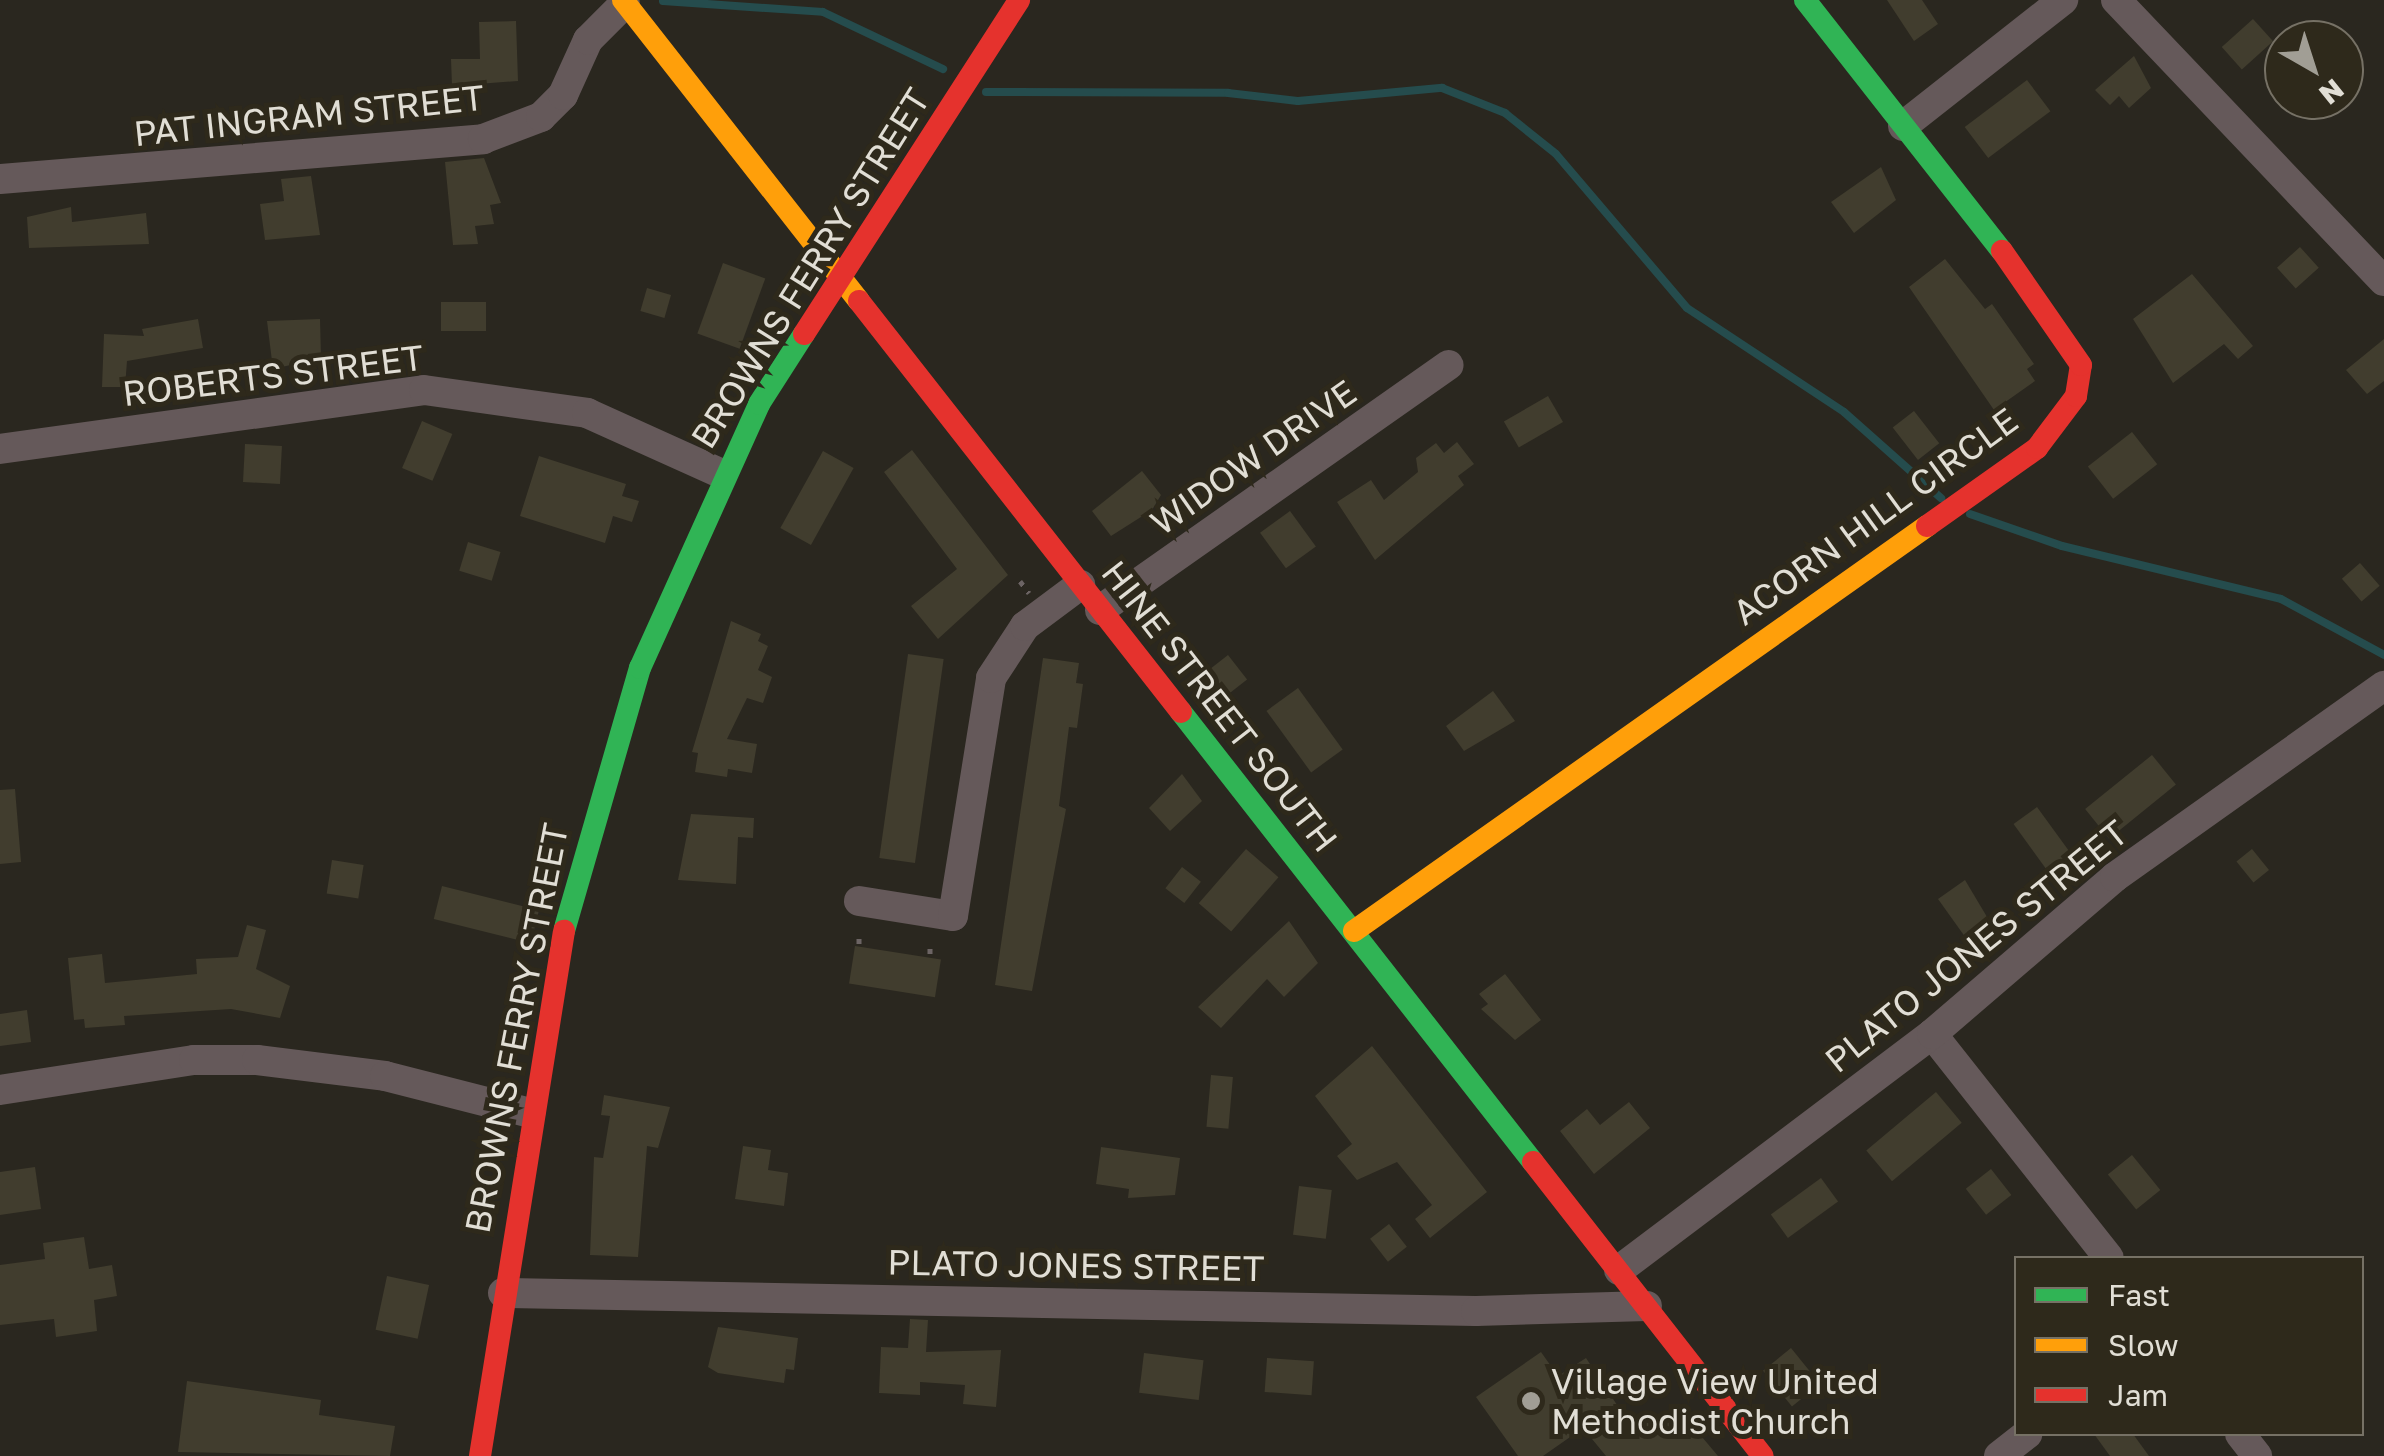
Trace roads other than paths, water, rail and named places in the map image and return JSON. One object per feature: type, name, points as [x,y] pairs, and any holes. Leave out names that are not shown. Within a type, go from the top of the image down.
[{"type":"street","name":"BROWNS FERRY STREET","points":[[480,1456],[530,1112],[600,788],[722,474],[1018,0]]},
{"type":"street","name":"ACORN HILL CIRCLE","points":[[1354,932],[2036,448],[2076,396],[2081,365],[2052,314],[1805,0]]},
{"type":"street","points":[[2116,0],[2384,280]]},
{"type":"street","points":[[1903,126],[2056,1]]},
{"type":"street","name":"HINE STREET SOUTH","points":[[624,2],[1763,1456]]},
{"type":"street","name":"PAT INGRAM STREET","points":[[0,179],[483,140],[540,117],[563,95],[588,40],[624,2]]},
{"type":"street","name":"WIDOW DRIVE","points":[[1100,610],[1448,365]]},
{"type":"street","name":"ROBERTS STREET","points":[[0,449],[424,390],[587,413],[722,474]]},
{"type":"street","points":[[860,901],[952,916],[992,678],[1026,626],[1080,584]]},
{"type":"street","name":"PLATO JONES STREET","points":[[1619,1270],[1932,1034],[2115,877],[2384,686]]},
{"type":"street","points":[[1932,1034],[2107,1256]]},
{"type":"street","points":[[0,1090],[194,1060],[257,1060],[385,1076],[530,1112]]},
{"type":"street","name":"PLATO JONES STREET","points":[[503,1292],[1476,1310],[1647,1306]]},
{"type":"street","points":[[1998,1456],[2025,1436]]},
{"type":"street","points":[[2242,1436],[2258,1456]]},
{"type":"waterway","points":[[663,1],[823,12],[943,69]]},
{"type":"waterway","points":[[986,92],[1228,93],[1298,101],[1442,88],[1505,113],[1556,154],[1687,308],[1844,412],[1941,498]]},
{"type":"waterway","points":[[1970,514],[2062,546],[2281,599],[2384,655]]},
{"type":"place","name":"Village View United Methodist Church","points":[[1531,1401]]}]
